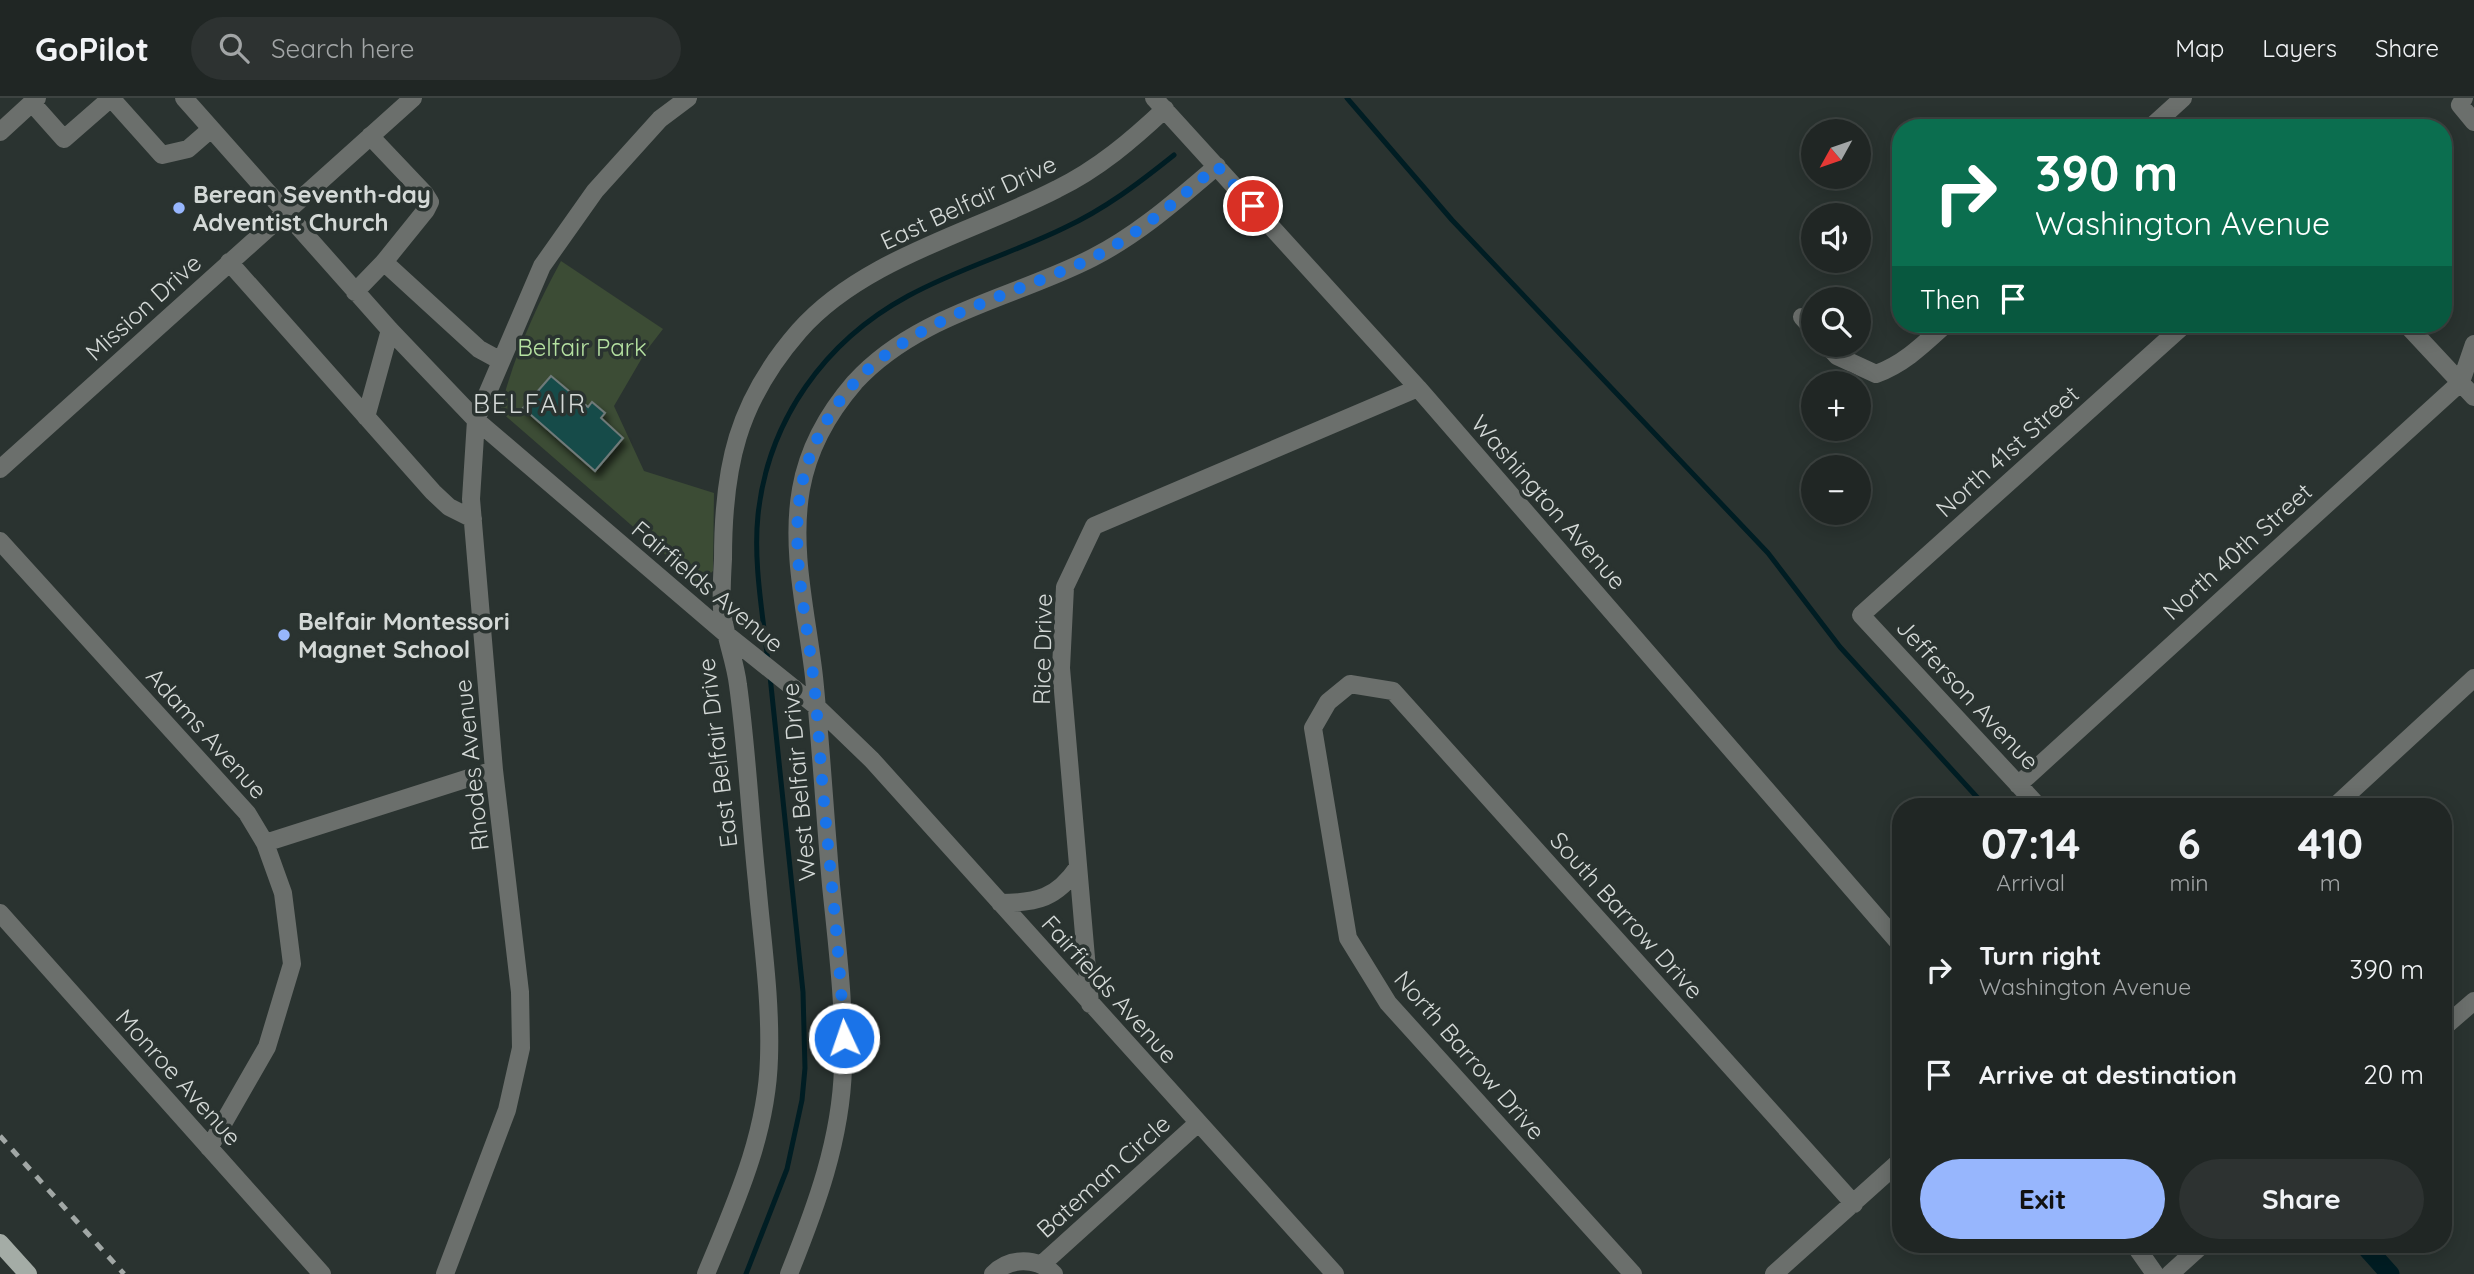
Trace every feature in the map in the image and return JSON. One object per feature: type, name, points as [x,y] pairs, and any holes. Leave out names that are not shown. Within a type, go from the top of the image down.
[{"type":"main road","points":[[0,1243],[28,1274]]},
{"type":"street","points":[[0,132],[34,101],[64,139],[111,98],[162,155],[188,149],[211,129]]},
{"type":"street","name":"Fairfields Avenue","points":[[184,98],[355,292],[476,420],[726,634],[816,706],[872,760],[1335,1274]]},
{"type":"street","name":"Mission Drive","points":[[0,469],[413,98]]},
{"type":"street","name":"Rhodes Avenue","points":[[445,1274],[507,1110],[521,1048],[520,992],[494,770],[471,499],[476,420],[542,266],[595,191],[660,119],[688,98]]},
{"type":"street","points":[[2160,119],[2183,98]]},
{"type":"street","points":[[2463,98],[2460,105],[2474,122]]},
{"type":"street","name":"Washington Avenue","points":[[1160,104],[1418,388],[1892,935]]},
{"type":"street","name":"East Belfair Drive","points":[[706,1274],[753,1155],[763,1110],[769,1060],[768,1001],[738,681],[722,609],[723,509],[729,468],[741,429],[756,393],[776,359],[802,328],[831,301],[865,276],[1031,202],[1088,172],[1114,154],[1160,104]]},
{"type":"street","points":[[355,292],[384,262],[430,202],[370,136]]},
{"type":"street","name":"West Belfair Drive","points":[[789,1274],[823,1183],[836,1127],[843,1070],[842,1009],[816,706],[800,565],[799,514],[807,463],[834,409],[882,357],[946,320],[1090,259],[1154,218],[1217,166]]},
{"type":"street","points":[[229,262],[433,492],[449,507],[473,519]]},
{"type":"street","points":[[384,262],[479,349],[500,361]]},
{"type":"street","points":[[366,416],[390,330]]},
{"type":"street","points":[[1839,357],[1876,374],[1894,368],[1936,333]]},
{"type":"street","name":"North 41st Street","points":[[1861,615],[2175,333]]},
{"type":"street","points":[[2414,333],[2474,397]]},
{"type":"street","name":"North 40th Street","points":[[2018,785],[2460,382],[2474,344]]},
{"type":"street","name":"Rice Drive","points":[[1090,1004],[1061,668],[1065,587],[1094,526],[1418,388]]},
{"type":"street","name":"Adams Avenue","points":[[0,541],[247,813],[265,843],[283,893],[292,964],[267,1048],[209,1148]]},
{"type":"street","name":"Jefferson Avenue","points":[[1861,615],[2030,798]]},
{"type":"street","points":[[2344,798],[2474,678]]},
{"type":"street","name":"South Barrow Drive","points":[[1350,684],[1393,691],[1854,1204]]},
{"type":"street","name":"North Barrow Drive","points":[[1350,684],[1328,702],[1313,729],[1348,938],[1388,1003],[1633,1274]]},
{"type":"street","points":[[265,843],[494,770]]},
{"type":"street","points":[[1000,903],[1040,900],[1061,887],[1078,867]]},
{"type":"street","name":"Monroe Avenue","points":[[0,913],[322,1274]]},
{"type":"street","points":[[2452,1020],[2474,1001]]},
{"type":"street","name":"Bateman Circle","points":[[1047,1270],[1198,1123]]},
{"type":"street","points":[[1774,1274],[1892,1168]]},
{"type":"street","points":[[2140,1253],[2155,1274]]},
{"type":"street","points":[[2170,1274],[2193,1253]]},
{"type":"street","points":[[993,1274],[1011,1263],[1025,1261],[1047,1270]]},
{"type":"green space","name":"Belfair Park","points":[[561,261],[663,329],[646,351],[614,406],[644,471],[714,493],[713,571],[699,584],[500,411],[526,334]]},
{"type":"building","points":[[551,376],[588,407],[592,402],[605,413],[601,418],[623,438],[595,471],[523,408]]},
{"type":"waterway","points":[[1347,98],[1452,220],[1768,553],[1840,647],[1978,798]]},
{"type":"waterway","points":[[768,663],[757,551],[758,515],[764,480],[774,447],[788,416],[827,360],[878,314],[908,296],[1079,221],[1121,195],[1174,155]]},
{"type":"waterway","points":[[746,1274],[787,1169],[802,1100],[805,1068],[803,992],[770,676]]},
{"type":"waterway","points":[[2371,1253],[2390,1274]]},
{"type":"railway","points":[[0,1136],[124,1274]]},
{"type":"place","name":"Berean Seventh-day Adventist Church","points":[[179,208]]},
{"type":"place","name":"Belfair Montessori Magnet School","points":[[284,635]]},
{"type":"district","name":"BELFAIR","points":[[530,403]]},
{"type":"route","points":[[844,1038],[814,678],[797,538],[801,490],[807,463],[820,435],[834,409],[882,357],[920,332],[1090,259],[1121,242],[1217,166],[1253,206]]}]
